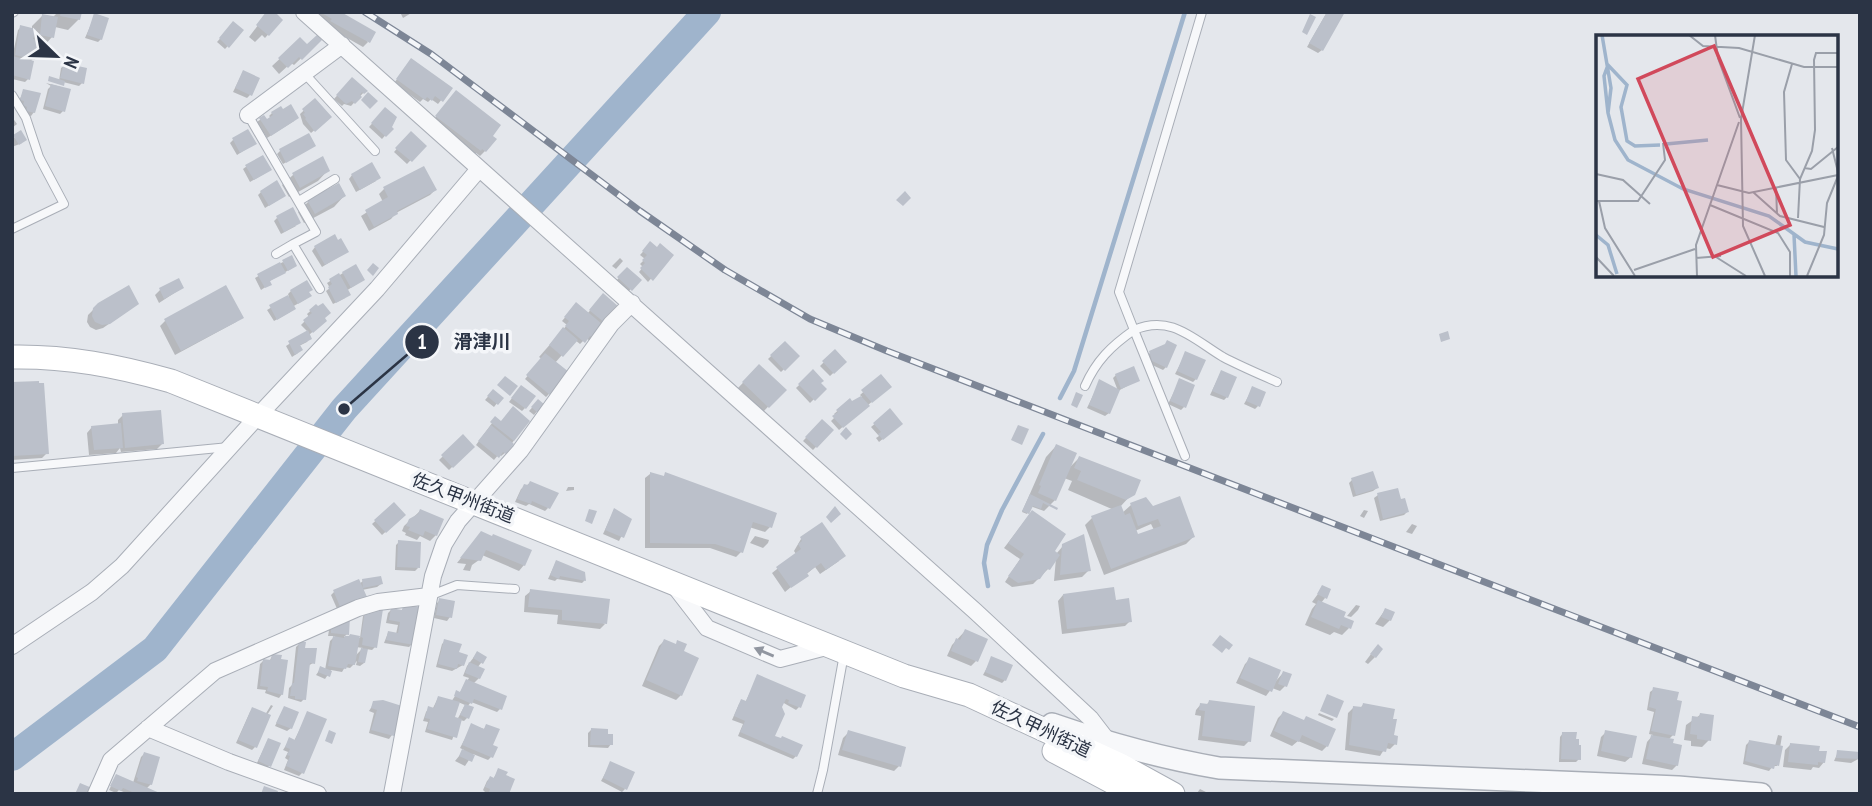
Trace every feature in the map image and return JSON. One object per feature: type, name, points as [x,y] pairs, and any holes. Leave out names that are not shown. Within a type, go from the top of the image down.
[{"type":"main road","name":"佐久甲州街道","points":[[12,357],[77,360],[137,371],[170,381],[904,676],[969,695],[1122,766],[1173,794]]},
{"type":"main road","name":"佐久甲州街道","points":[[904,676],[1135,794]]},
{"type":"street","points":[[304,12],[1037,667],[1090,718],[1110,744]]},
{"type":"street","points":[[248,115],[342,45]]},
{"type":"street","points":[[12,646],[92,592],[122,566],[483,173]]},
{"type":"street","points":[[391,794],[429,596],[444,544],[458,521],[520,451],[611,324],[632,303]]},
{"type":"street","points":[[96,794],[111,760],[215,671],[358,608],[378,602],[429,596]]},
{"type":"street","points":[[969,695],[1110,744],[1161,758],[1219,768]]},
{"type":"street","points":[[148,728],[229,762],[318,794]]},
{"type":"street","points":[[1067,758],[1159,771],[1219,768],[1678,787],[1761,794]]},
{"type":"lane","points":[[1185,456],[1119,292],[1119,284],[1202,12]]},
{"type":"lane","points":[[305,74],[375,151]]},
{"type":"lane","points":[[12,94],[26,118],[39,157],[64,204],[12,229]]},
{"type":"lane","points":[[248,115],[316,232],[276,254]]},
{"type":"lane","points":[[299,201],[335,179]]},
{"type":"lane","points":[[293,244],[320,289]]},
{"type":"lane","points":[[1085,386],[1101,357],[1134,330],[1146,325],[1187,332],[1223,357],[1277,382]]},
{"type":"lane","points":[[12,468],[231,447]]},
{"type":"lane","points":[[429,596],[457,585],[515,589]]},
{"type":"lane","points":[[817,794],[837,649]]},
{"type":"building","points":[[61,12],[82,12],[80,20],[60,16]]},
{"type":"building","points":[[266,12],[275,12],[283,20],[269,36],[256,25]]},
{"type":"building","points":[[320,12],[341,12],[376,32],[370,43],[330,21],[332,19]]},
{"type":"building","points":[[1327,12],[1345,12],[1323,51],[1309,43]]},
{"type":"building","points":[[94,13],[109,18],[102,40],[87,35]]},
{"type":"building","points":[[42,14],[58,17],[54,38],[40,35]]},
{"type":"building","points":[[1310,14],[1316,17],[1307,35],[1302,32]]},
{"type":"building","points":[[233,21],[244,30],[229,48],[219,38]]},
{"type":"building","points":[[20,25],[36,29],[33,39],[40,41],[35,60],[15,55]]},
{"type":"building","points":[[317,35],[322,40],[302,60],[299,57],[288,68],[278,58],[300,37],[307,44]]},
{"type":"building","points":[[12,56],[34,61],[30,80],[12,75]]},
{"type":"building","points":[[411,58],[453,88],[443,102],[435,96],[432,101],[427,97],[425,100],[396,79]]},
{"type":"building","points":[[64,63],[87,68],[84,84],[60,78]]},
{"type":"building","points":[[243,70],[260,78],[252,96],[235,88]]},
{"type":"building","points":[[49,76],[65,81],[64,86],[48,81]]},
{"type":"building","points":[[352,77],[368,91],[364,94],[362,92],[362,97],[355,104],[352,101],[346,104],[336,95]]},
{"type":"building","points":[[51,84],[71,89],[65,112],[45,106]]},
{"type":"building","points":[[23,89],[41,93],[35,113],[26,111],[24,101],[20,100]]},
{"type":"building","points":[[456,90],[501,125],[493,136],[497,139],[486,152],[435,116]]},
{"type":"building","points":[[368,92],[378,101],[370,109],[361,100]]},
{"type":"building","points":[[315,98],[332,117],[315,132],[305,119],[302,109]]},
{"type":"building","points":[[291,104],[299,118],[271,136],[259,118],[264,115],[267,119],[273,115],[271,112]]},
{"type":"building","points":[[385,107],[397,117],[392,127],[394,129],[386,137],[371,123]]},
{"type":"building","points":[[248,129],[257,144],[240,153],[232,138]]},
{"type":"building","points":[[21,130],[27,140],[19,145],[13,135]]},
{"type":"building","points":[[411,131],[427,146],[412,162],[395,148]]},
{"type":"building","points":[[309,133],[316,146],[286,163],[279,149]]},
{"type":"building","points":[[263,155],[272,170],[254,180],[245,165]]},
{"type":"building","points":[[323,156],[330,171],[300,188],[292,173]]},
{"type":"building","points":[[372,162],[381,178],[360,190],[351,174]]},
{"type":"building","points":[[424,166],[437,190],[397,211],[398,214],[374,227],[365,210],[388,197],[383,187]]},
{"type":"building","points":[[277,180],[286,196],[269,206],[260,191]]},
{"type":"building","points":[[339,183],[346,196],[315,214],[307,200]]},
{"type":"building","points":[[905,191],[911,198],[903,206],[896,200]]},
{"type":"building","points":[[293,207],[301,223],[284,232],[276,216]]},
{"type":"building","points":[[335,234],[338,240],[341,238],[349,252],[325,265],[314,246]]},
{"type":"building","points":[[650,241],[657,247],[660,243],[674,255],[653,281],[640,268],[647,255],[642,251]]},
{"type":"building","points":[[292,255],[297,266],[288,271],[282,260]]},
{"type":"building","points":[[280,262],[286,273],[270,281],[272,285],[265,288],[257,274]]},
{"type":"building","points":[[373,263],[379,268],[373,276],[367,270]]},
{"type":"building","points":[[356,264],[365,280],[351,288],[342,272]]},
{"type":"building","points":[[627,267],[642,280],[632,291],[617,277]]},
{"type":"building","points":[[339,273],[351,295],[336,303],[328,287],[332,284],[329,279]]},
{"type":"building","points":[[179,278],[184,288],[164,299],[159,288]]},
{"type":"building","points":[[307,280],[313,290],[309,292],[312,296],[298,304],[290,290]]},
{"type":"building","points":[[129,285],[139,304],[110,324],[95,322],[92,316],[93,308]]},
{"type":"building","points":[[226,285],[244,318],[181,351],[164,319]]},
{"type":"building","points":[[603,293],[619,307],[605,323],[589,310]]},
{"type":"building","points":[[288,295],[296,309],[277,320],[269,305]]},
{"type":"building","points":[[576,302],[602,324],[594,339],[590,336],[585,343],[565,326],[569,321],[564,317]]},
{"type":"building","points":[[323,303],[331,313],[325,318],[327,321],[313,333],[303,320],[312,313],[309,310],[316,304],[318,306]]},
{"type":"building","points":[[563,327],[578,340],[563,357],[549,345]]},
{"type":"building","points":[[308,330],[312,339],[300,345],[303,350],[295,355],[288,341]]},
{"type":"building","points":[[1448,331],[1450,339],[1441,342],[1439,334]]},
{"type":"building","points":[[1167,340],[1177,345],[1167,368],[1152,361],[1149,351],[1165,344]]},
{"type":"building","points":[[785,341],[800,356],[785,371],[770,355]]},
{"type":"building","points":[[835,349],[847,362],[834,374],[822,361]]},
{"type":"building","points":[[1185,351],[1206,360],[1197,380],[1177,371]]},
{"type":"building","points":[[545,353],[569,372],[550,395],[526,375]]},
{"type":"building","points":[[759,364],[787,390],[769,408],[742,382]]},
{"type":"building","points":[[1134,366],[1140,381],[1121,389],[1115,374]]},
{"type":"building","points":[[813,369],[824,381],[821,383],[827,389],[815,401],[798,384]]},
{"type":"building","points":[[1221,370],[1237,377],[1228,398],[1212,391]]},
{"type":"building","points":[[881,374],[892,387],[872,403],[861,390]]},
{"type":"building","points":[[505,376],[518,386],[510,396],[497,385]]},
{"type":"building","points":[[1179,378],[1195,385],[1186,408],[1170,401]]},
{"type":"building","points":[[1099,379],[1120,390],[1110,414],[1089,405]]},
{"type":"building","points":[[12,382],[44,383],[49,454],[12,456]]},
{"type":"building","points":[[521,385],[536,396],[526,409],[511,398]]},
{"type":"building","points":[[1252,386],[1266,392],[1260,407],[1246,401]]},
{"type":"building","points":[[493,389],[504,398],[498,405],[487,396]]},
{"type":"building","points":[[1076,392],[1083,395],[1077,408],[1071,405]]},
{"type":"building","points":[[861,396],[870,406],[843,428],[832,416],[850,398],[852,401]]},
{"type":"building","points":[[538,399],[545,405],[538,413],[531,407]]},
{"type":"building","points":[[513,406],[530,421],[514,441],[490,422],[495,416],[501,421]]},
{"type":"building","points":[[890,408],[903,424],[883,440],[878,434],[881,432],[873,423]]},
{"type":"building","points":[[161,410],[164,444],[125,448],[122,413]]},
{"type":"building","points":[[822,419],[834,430],[817,448],[805,437]]},
{"type":"building","points":[[121,423],[123,448],[94,450],[91,426]]},
{"type":"building","points":[[491,425],[514,444],[499,458],[478,441]]},
{"type":"building","points":[[1018,425],[1029,429],[1022,445],[1011,440]]},
{"type":"building","points":[[846,427],[852,434],[846,440],[840,434]]},
{"type":"building","points":[[463,434],[475,447],[453,468],[441,455]]},
{"type":"building","points":[[1056,444],[1077,453],[1056,501],[1038,493]]},
{"type":"building","points":[[1079,456],[1141,480],[1135,495],[1126,500],[1077,480],[1081,471],[1074,468]]},
{"type":"building","points":[[1373,471],[1379,488],[1356,495],[1351,478]]},
{"type":"building","points":[[650,472],[664,476],[665,472],[777,513],[772,528],[753,522],[743,553],[715,544],[650,543]]},
{"type":"building","points":[[530,481],[559,493],[550,509],[532,501],[531,504],[517,499],[524,484],[528,485]]},
{"type":"building","points":[[1398,488],[1401,499],[1405,498],[1409,512],[1383,519],[1377,493]]},
{"type":"building","points":[[1030,494],[1058,508],[1057,510],[1043,503],[1041,509],[1033,506],[1029,514],[1022,511]]},
{"type":"building","points":[[1180,496],[1195,537],[1111,569],[1091,516],[1121,505],[1125,515],[1130,513],[1138,534],[1161,526],[1158,519],[1138,526],[1130,503],[1146,497],[1153,506]]},
{"type":"building","points":[[394,502],[406,515],[386,533],[374,520]]},
{"type":"building","points":[[835,506],[841,514],[831,523],[826,517]]},
{"type":"building","points":[[614,508],[632,519],[624,538],[605,530]]},
{"type":"building","points":[[420,509],[444,519],[437,536],[425,531],[423,536],[408,530],[410,527],[406,526],[409,519],[418,514]]},
{"type":"building","points":[[589,509],[597,511],[592,524],[585,521]]},
{"type":"building","points":[[1032,510],[1066,534],[1055,551],[1060,555],[1050,570],[1047,569],[1040,579],[1018,583],[1008,576],[1024,554],[1008,543]]},
{"type":"building","points":[[822,522],[846,556],[826,570],[821,563],[807,573],[809,576],[791,588],[776,567],[801,549],[798,544],[802,541],[800,537]]},
{"type":"building","points":[[481,531],[532,550],[525,566],[486,550],[481,561],[460,558]]},
{"type":"building","points":[[1084,534],[1091,571],[1060,575],[1062,544]]},
{"type":"building","points":[[398,540],[421,542],[420,568],[397,567]]},
{"type":"building","points":[[556,560],[585,572],[586,581],[560,576],[559,579],[550,575]]},
{"type":"building","points":[[381,576],[383,584],[363,588],[362,579]]},
{"type":"building","points":[[359,579],[367,597],[341,609],[333,590]]},
{"type":"building","points":[[1322,585],[1331,589],[1327,599],[1317,594]]},
{"type":"building","points":[[1114,587],[1116,600],[1129,598],[1132,622],[1067,629],[1063,594]]},
{"type":"building","points":[[530,589],[610,599],[607,624],[562,620],[562,610],[528,607]]},
{"type":"building","points":[[439,598],[455,601],[452,618],[436,615]]},
{"type":"building","points":[[1318,600],[1346,612],[1344,617],[1354,621],[1351,629],[1341,625],[1339,629],[1311,617]]},
{"type":"building","points":[[404,604],[420,607],[414,645],[386,640],[388,631],[398,633],[400,622],[389,620],[391,608],[402,610]]},
{"type":"building","points":[[1385,608],[1395,612],[1391,621],[1381,617]]},
{"type":"building","points":[[383,609],[377,648],[362,645],[361,637],[365,611]]},
{"type":"building","points":[[350,617],[349,635],[331,633],[331,625]]},
{"type":"building","points":[[965,629],[988,639],[978,662],[951,651],[956,638],[960,640]]},
{"type":"building","points":[[350,634],[360,636],[355,665],[348,664],[346,669],[328,666],[333,636],[344,638]]},
{"type":"building","points":[[1220,635],[1233,645],[1222,653],[1212,645]]},
{"type":"building","points":[[444,639],[462,644],[459,652],[468,655],[464,666],[458,664],[457,669],[438,664]]},
{"type":"building","points":[[664,639],[676,644],[677,640],[687,644],[684,651],[699,658],[682,696],[646,680]]},
{"type":"building","points":[[299,642],[306,642],[305,648],[317,648],[315,664],[310,663],[306,700],[290,696]]},
{"type":"building","points":[[1378,644],[1383,649],[1376,658],[1370,654]]},
{"type":"building","points":[[361,648],[368,649],[365,663],[358,662]]},
{"type":"building","points":[[477,651],[487,657],[483,664],[473,658]]},
{"type":"building","points":[[272,654],[282,655],[281,659],[288,660],[283,695],[267,691],[268,687],[260,686],[263,659],[271,660]]},
{"type":"building","points":[[991,656],[1013,665],[1006,681],[985,672]]},
{"type":"building","points":[[1249,657],[1281,670],[1272,692],[1240,678]]},
{"type":"building","points":[[469,662],[485,669],[480,679],[465,673]]},
{"type":"building","points":[[320,666],[332,671],[330,677],[318,672]]},
{"type":"building","points":[[1283,671],[1292,674],[1287,687],[1278,684]]},
{"type":"building","points":[[757,674],[806,695],[801,708],[788,703],[789,700],[786,699],[782,707],[785,714],[775,736],[782,736],[803,745],[797,757],[740,732],[745,721],[734,716],[741,699],[746,701]]},
{"type":"building","points":[[466,679],[507,696],[502,710],[474,699],[472,704],[454,696],[456,690],[460,692]]},
{"type":"building","points":[[1653,687],[1679,692],[1677,700],[1682,701],[1675,736],[1651,731],[1656,709],[1649,707]]},
{"type":"building","points":[[1327,694],[1344,701],[1337,718],[1320,711]]},
{"type":"building","points":[[438,696],[460,702],[455,717],[462,719],[457,738],[427,729],[430,719],[425,718],[428,706],[434,708]]},
{"type":"building","points":[[383,700],[402,706],[394,736],[371,730],[377,710],[371,708],[373,701]]},
{"type":"building","points":[[1209,700],[1255,706],[1251,742],[1202,736],[1205,711],[1199,710],[1200,703],[1208,704]]},
{"type":"building","points":[[1363,703],[1395,709],[1393,719],[1397,719],[1394,735],[1398,736],[1397,745],[1388,743],[1386,752],[1349,745],[1353,706],[1362,707]]},
{"type":"building","points":[[465,704],[474,707],[469,719],[460,715]]},
{"type":"building","points":[[284,706],[299,712],[292,729],[276,723]]},
{"type":"building","points":[[252,707],[271,715],[257,748],[238,740]]},
{"type":"building","points":[[307,711],[327,719],[304,774],[286,766],[290,749],[285,747],[289,737],[295,740]]},
{"type":"building","points":[[1283,711],[1304,720],[1306,716],[1336,729],[1328,747],[1302,735],[1299,742],[1274,731]]},
{"type":"building","points":[[1700,713],[1714,715],[1711,741],[1697,739],[1697,735],[1690,734],[1692,716],[1699,717]]},
{"type":"building","points":[[471,723],[484,729],[486,724],[500,729],[493,745],[498,747],[493,758],[462,745]]},
{"type":"building","points":[[591,728],[608,729],[608,734],[613,734],[613,745],[590,745]]},
{"type":"building","points":[[329,730],[336,733],[332,744],[325,741]]},
{"type":"building","points":[[848,730],[906,747],[901,767],[842,750]]},
{"type":"building","points":[[1605,730],[1637,736],[1632,758],[1601,751]]},
{"type":"building","points":[[1562,732],[1577,732],[1576,739],[1579,739],[1581,745],[1581,760],[1561,759]]},
{"type":"building","points":[[1651,735],[1674,739],[1673,743],[1682,745],[1678,766],[1646,759]]},
{"type":"building","points":[[268,738],[281,743],[271,767],[258,761]]},
{"type":"building","points":[[1749,740],[1783,746],[1779,766],[1775,765],[1774,769],[1745,761]]},
{"type":"building","points":[[1790,743],[1820,746],[1819,751],[1827,751],[1825,763],[1818,762],[1818,765],[1788,762]]},
{"type":"building","points":[[462,749],[475,755],[472,762],[459,756]]},
{"type":"building","points":[[1837,750],[1860,752],[1860,759],[1836,758]]},
{"type":"building","points":[[144,752],[160,757],[152,785],[137,781],[136,777]]},
{"type":"building","points":[[610,761],[635,772],[627,790],[603,778]]},
{"type":"building","points":[[498,768],[515,779],[509,794],[488,794],[490,789],[485,787],[490,776],[494,778]]},
{"type":"building","points":[[116,774],[162,794],[131,794],[132,792],[123,788],[121,791],[110,786]]},
{"type":"building","points":[[80,783],[92,788],[90,794],[75,794]]},
{"type":"building","points":[[264,786],[278,791],[277,794],[261,794]]},
{"type":"waterway","points":[[12,757],[155,649],[344,409],[707,12]]},
{"type":"waterway","points":[[1060,398],[1074,371],[1185,12]]},
{"type":"waterway","points":[[988,586],[984,563],[987,545],[1002,510],[1043,434]]},
{"type":"railway","points":[[365,12],[431,54],[640,211],[725,270],[810,319],[1860,727]]},
{"type":"place","name":"滑津川","points":[[344,409]]}]
